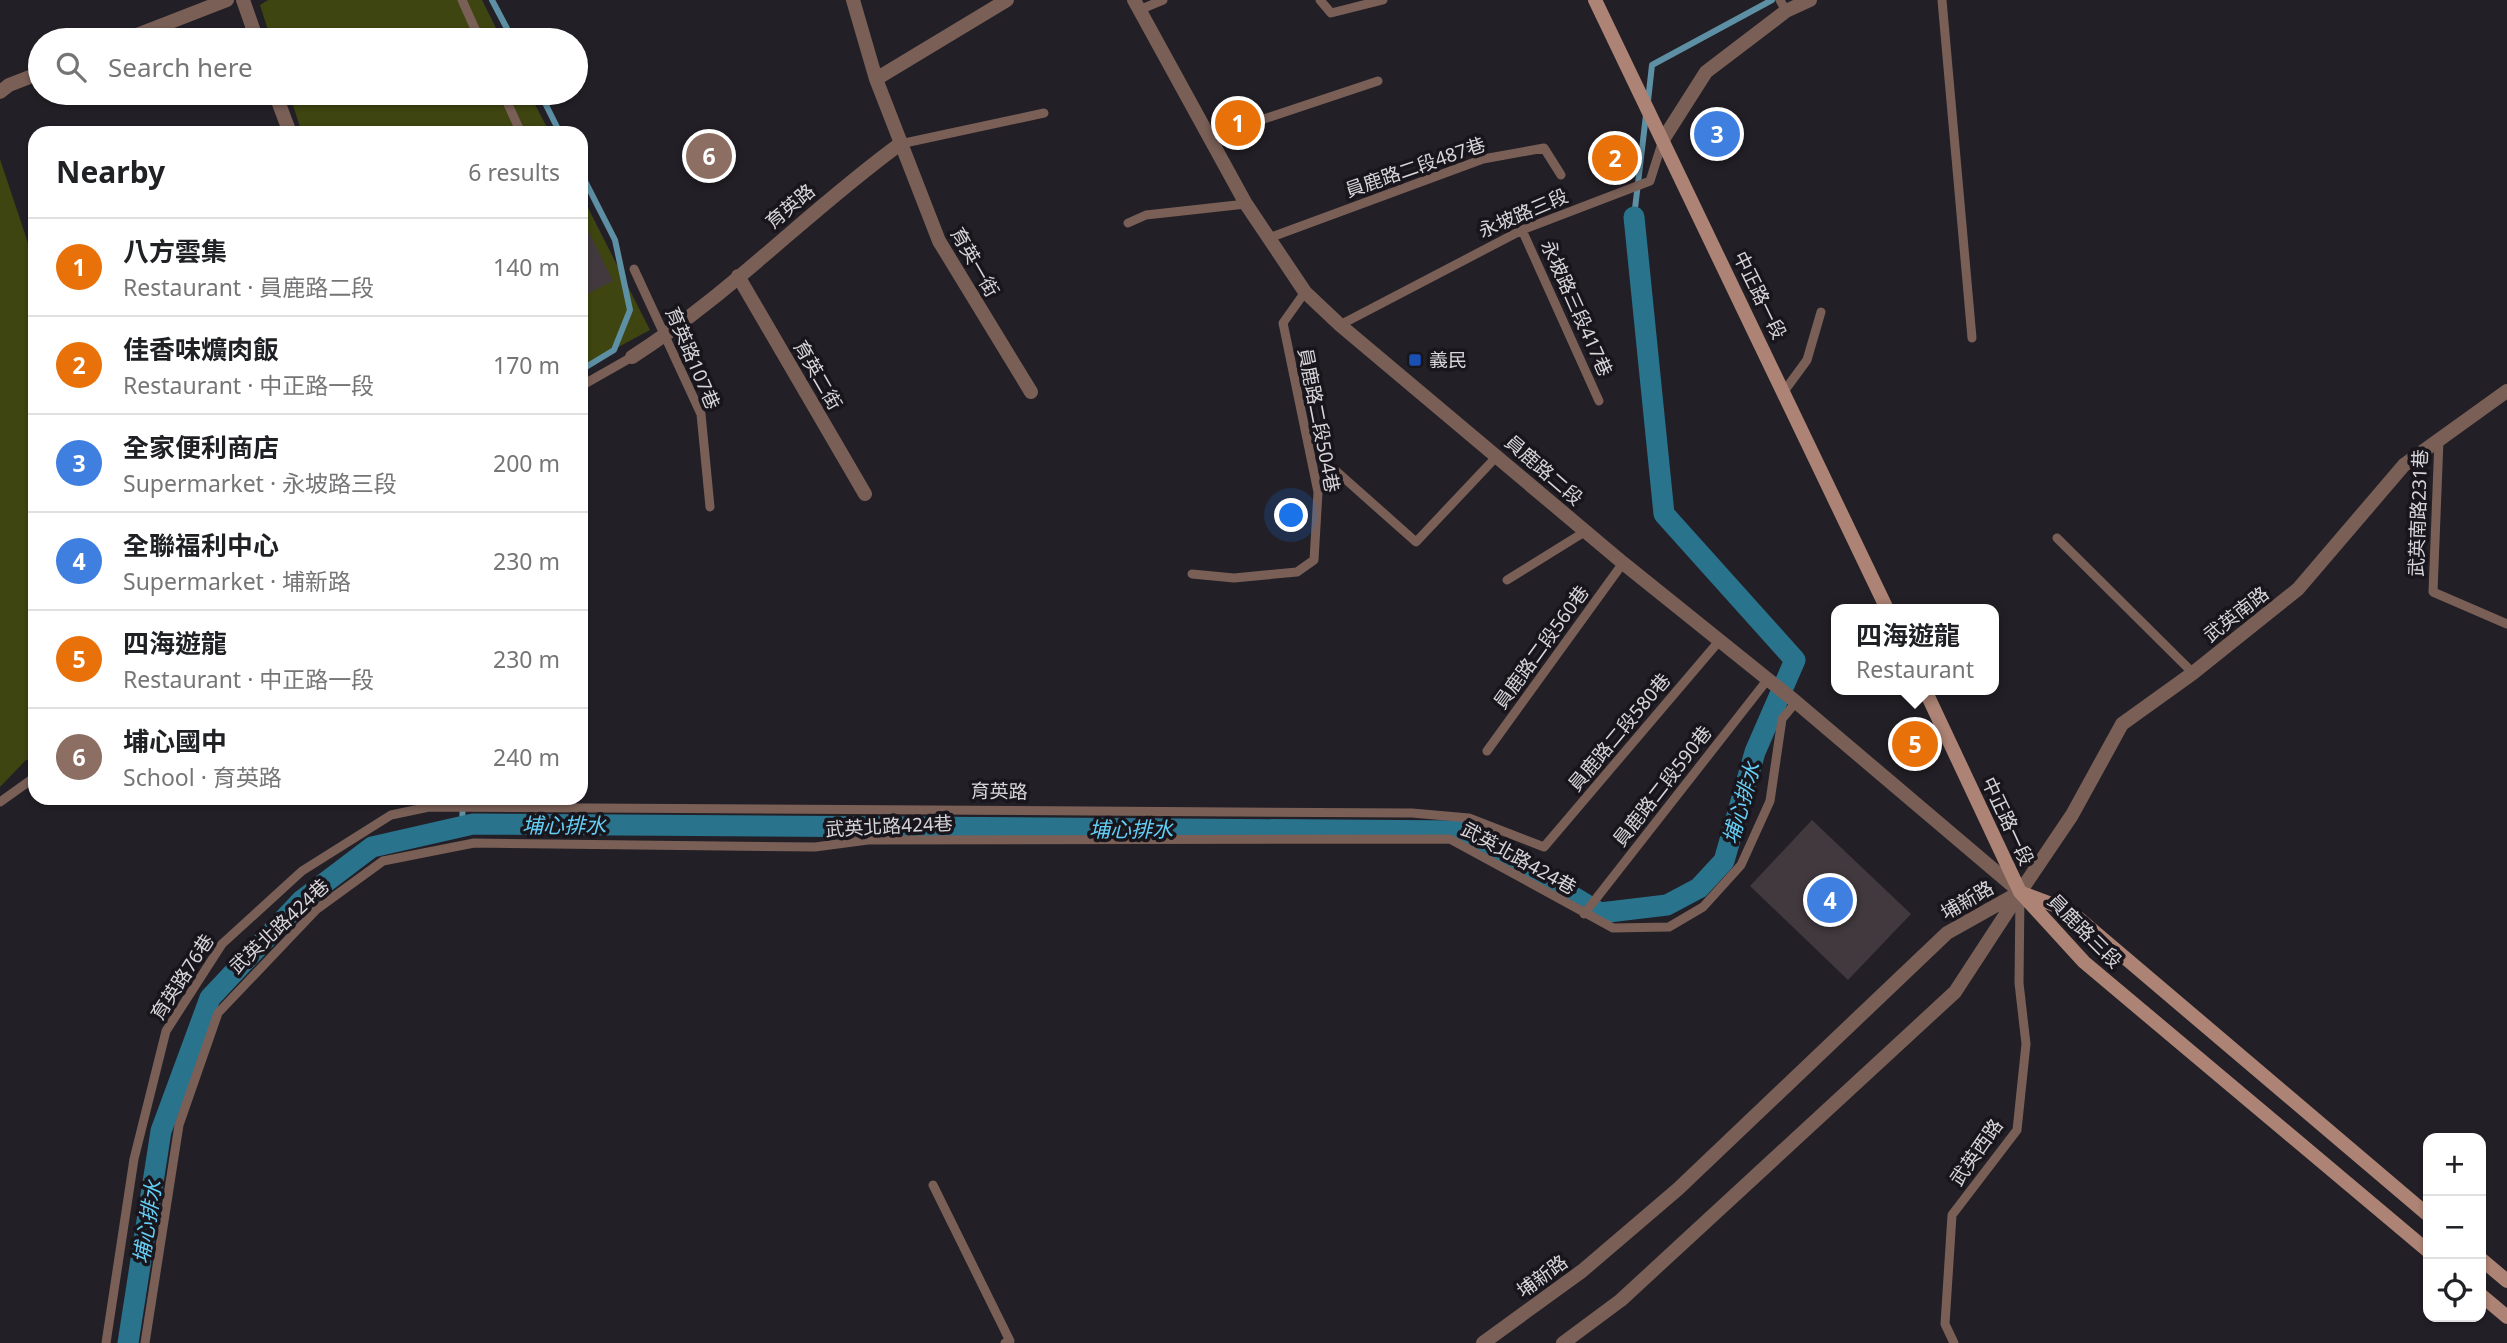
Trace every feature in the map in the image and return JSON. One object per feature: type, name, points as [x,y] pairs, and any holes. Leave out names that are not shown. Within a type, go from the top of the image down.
[{"type":"main road","name":"中正路一段","points":[[1595,0],[1785,390],[1885,604]]},
{"type":"main road","name":"中正路一段","points":[[1927,695],[2020,892]]},
{"type":"main road","name":"員鹿路三段","points":[[2020,892],[2070,911],[2423,1210]]},
{"type":"main road","name":"員鹿路三段","points":[[2020,892],[2084,962],[2423,1247]]},
{"type":"main road","points":[[2486,1263],[2507,1281]]},
{"type":"main road","points":[[2486,1299],[2507,1317]]},
{"type":"street","points":[[155,28],[227,0]]},
{"type":"street","points":[[243,0],[253,28]]},
{"type":"street","points":[[853,0],[876,79],[900,144]]},
{"type":"street","points":[[876,79],[1007,0]]},
{"type":"street","name":"永坡路三段","points":[[1664,138],[1706,72],[1783,6],[1810,0]]},
{"type":"street","name":"員鹿路二段","points":[[1137,5],[1246,204],[1305,292],[1340,325],[1498,455],[1623,563],[1796,702],[2020,892]]},
{"type":"street","points":[[0,92],[9,85],[28,78]]},
{"type":"street","points":[[280,105],[287,126]]},
{"type":"street","name":"育英路","points":[[632,357],[667,335],[851,180],[900,144]]},
{"type":"street","name":"育英一街","points":[[900,144],[939,241],[1031,392]]},
{"type":"street","name":"育英二街","points":[[738,276],[865,494]]},
{"type":"street","name":"武英南路","points":[[2020,892],[2072,815],[2122,724],[2193,673],[2298,589],[2404,465],[2507,391]]},
{"type":"street","name":"埔新路","points":[[1483,1343],[1582,1271],[1678,1189],[1947,933],[2020,892]]},
{"type":"street","name":"埔新路","points":[[1563,1343],[1621,1300],[1955,992],[2020,892]]},
{"type":"lane","points":[[462,0],[475,28]]},
{"type":"lane","points":[[1137,5],[1163,0]]},
{"type":"lane","points":[[1320,0],[1331,13],[1382,0]]},
{"type":"lane","points":[[1942,0],[1972,338]]},
{"type":"lane","points":[[1210,137],[1378,81]]},
{"type":"lane","points":[[508,105],[518,126]]},
{"type":"lane","points":[[900,144],[1044,113]]},
{"type":"lane","name":"永坡路三段","points":[[1340,325],[1522,230],[1650,181],[1664,138]]},
{"type":"lane","name":"員鹿路二段487巷","points":[[1269,238],[1483,159],[1544,148],[1561,175]]},
{"type":"lane","points":[[1128,223],[1146,215],[1246,204]]},
{"type":"lane","name":"永坡路三段417巷","points":[[1522,230],[1599,401]]},
{"type":"lane","name":"育英路107巷","points":[[634,269],[667,335],[701,414],[709,507]]},
{"type":"lane","name":"員鹿路二段504巷","points":[[1192,574],[1234,578],[1297,572],[1314,560],[1318,492],[1283,323],[1305,292]]},
{"type":"lane","points":[[1785,390],[1807,360],[1821,312]]},
{"type":"lane","name":"育英路","points":[[588,382],[632,357]]},
{"type":"lane","name":"武英南路231巷","points":[[2439,439],[2433,592],[2507,624]]},
{"type":"lane","points":[[1318,492],[1335,470],[1416,542],[1498,455]]},
{"type":"lane","points":[[1507,580],[1586,531]]},
{"type":"lane","points":[[2057,538],[2193,673]]},
{"type":"lane","name":"員鹿路二段560巷","points":[[1487,751],[1623,563]]},
{"type":"lane","name":"員鹿路二段580巷","points":[[1544,847],[1720,640]]},
{"type":"lane","name":"員鹿路二段590巷","points":[[1584,914],[1768,679]]},
{"type":"lane","name":"武英北路424巷","points":[[145,1343],[179,1125],[218,1013],[317,909],[383,861],[474,843],[815,847],[868,840],[1450,839],[1613,928],[1669,927],[1703,907],[1741,865],[1770,801],[1782,719],[1796,702]]},
{"type":"lane","points":[[0,802],[28,782]]},
{"type":"lane","name":"育英路","points":[[588,804],[1412,813],[1469,818],[1544,847]]},
{"type":"lane","name":"育英路76巷","points":[[106,1343],[134,1159],[166,1031],[222,944],[302,871],[391,815],[438,805]]},
{"type":"lane","name":"武英西路","points":[[1954,1343],[1945,1324],[1952,1215],[2017,1130],[2026,1044],[2019,983],[2020,892]]},
{"type":"lane","points":[[933,1185],[1010,1341],[1005,1343]]},
{"type":"green space","points":[[268,0],[482,0],[496,28],[267,28],[260,5]]},
{"type":"green space","points":[[293,105],[535,105],[546,126],[300,126]]},
{"type":"green space","points":[[0,159],[28,243],[28,760],[0,787]]},
{"type":"green space","points":[[588,208],[650,330],[588,363]]},
{"type":"building","points":[[588,230],[613,281],[588,294]]},
{"type":"building","points":[[1812,820],[1911,914],[1848,980],[1750,886]]},
{"type":"waterway","points":[[492,0],[507,28]]},
{"type":"waterway","points":[[1648,101],[1652,65],[1772,0]]},
{"type":"waterway","points":[[546,105],[556,126]]},
{"type":"waterway","points":[[1634,217],[1646,115]]},
{"type":"waterway","points":[[588,187],[615,240],[630,310],[614,350],[588,366]]},
{"type":"waterway","name":"埔心排水","points":[[128,1343],[161,1131],[210,998],[302,900],[372,847],[473,824],[1465,831],[1600,913],[1667,905],[1699,888],[1724,861],[1755,752],[1795,660],[1664,514],[1634,217]]},
{"type":"waterway","points":[[462,827],[463,805]]},
{"type":"place","name":"八方雲集","points":[[1238,123]]},
{"type":"place","name":"全家便利商店","points":[[1717,134]]},
{"type":"place","name":"埔心國中","points":[[709,156]]},
{"type":"place","name":"佳香味爌肉飯","points":[[1615,158]]},
{"type":"place","name":"義民","points":[[1415,360]]},
{"type":"place","name":"四海遊龍","points":[[1915,744]]},
{"type":"place","name":"全聯福利中心","points":[[1830,900]]}]
